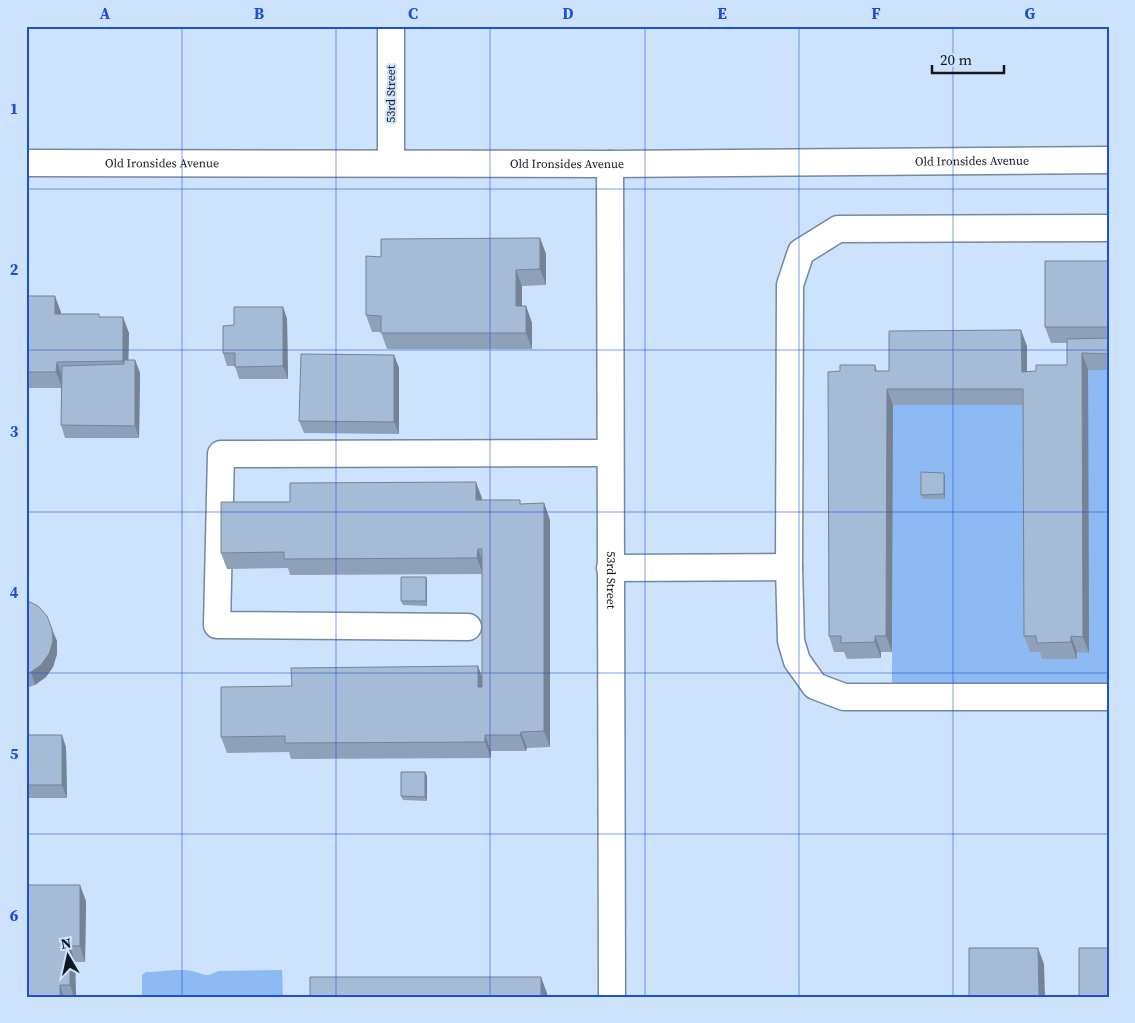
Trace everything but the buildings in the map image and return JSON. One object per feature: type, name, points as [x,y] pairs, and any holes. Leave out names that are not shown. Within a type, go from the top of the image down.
[{"type":"street","name":"53rd Street","points":[[391,26],[391,163]]},
{"type":"street","name":"Old Ironsides Avenue","points":[[26,163],[610,164],[1109,160]]},
{"type":"street","name":"53rd Street","points":[[610,164],[612,997]]},
{"type":"street","points":[[1109,228],[838,229],[801,252],[790,285],[789,567],[791,641],[797,661],[815,686],[844,698],[1109,697]]},
{"type":"street","points":[[468,627],[217,625],[221,454],[610,453]]},
{"type":"street","points":[[610,568],[789,567]]},
{"type":"shaded area","points":[[1088,370],[1109,370],[1109,687],[892,687],[893,405],[1029,405],[1030,652],[1042,652],[1043,659],[1077,659]]},
{"type":"shaded area","points":[[181,970],[207,975],[218,971],[282,970],[283,997],[142,997],[142,975],[146,972]]}]
